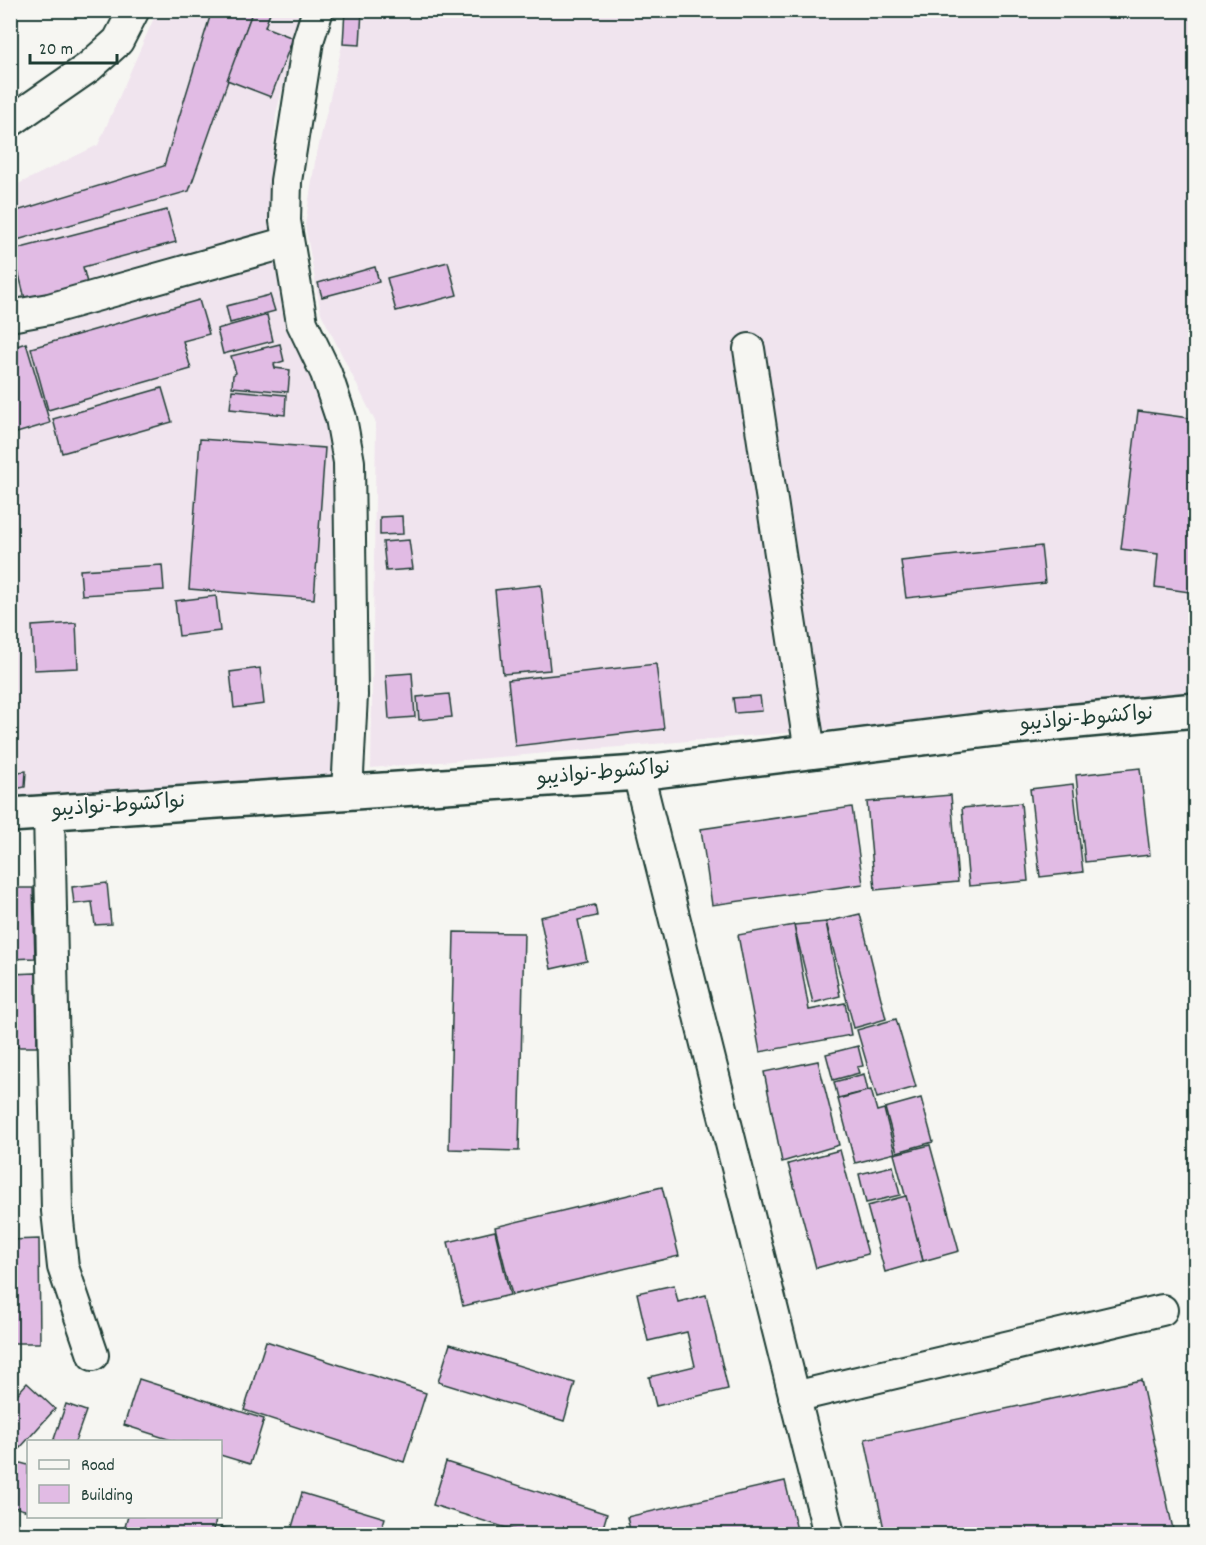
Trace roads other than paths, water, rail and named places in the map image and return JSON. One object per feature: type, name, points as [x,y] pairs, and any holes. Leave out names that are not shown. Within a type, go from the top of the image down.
[{"type":"main road","name":"نواكشوط-نواذيبو","points":[[10,815],[638,773],[1003,728],[1196,710]]},
{"type":"street","points":[[10,122],[89,67],[118,41],[134,10]]},
{"type":"street","points":[[318,10],[308,41],[286,181],[288,242],[302,323],[326,373],[341,418],[350,462],[352,695],[347,793]]},
{"type":"street","points":[[10,316],[59,307],[288,242]]},
{"type":"street","points":[[749,349],[810,752]]},
{"type":"street","points":[[638,773],[829,1534]]},
{"type":"street","points":[[49,811],[57,1211],[63,1268],[93,1355]]},
{"type":"street","points":[[794,1397],[1162,1310]]}]
